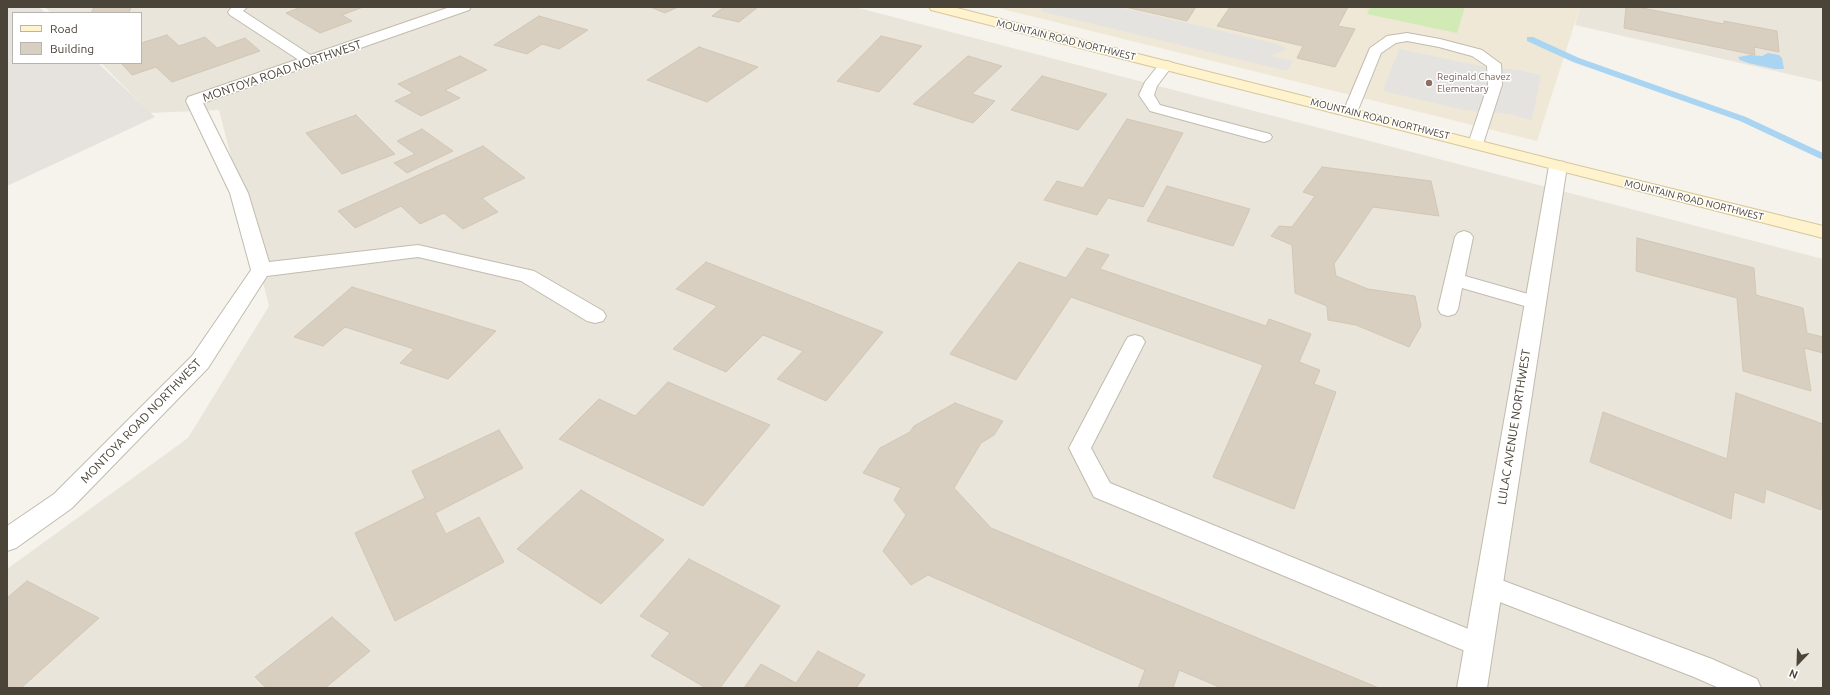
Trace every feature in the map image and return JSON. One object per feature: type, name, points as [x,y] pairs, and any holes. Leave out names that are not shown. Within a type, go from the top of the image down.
[{"type":"street","name":"MONTOYA ROAD NORTHWEST","points":[[7,540],[64,501],[200,362],[261,270],[240,193],[194,101],[464,7]]},
{"type":"street","name":"MOUNTAIN ROAD NORTHWEST","points":[[936,7],[1823,232]]},
{"type":"street","name":"LULAC AVENUE NORTHWEST","points":[[1472,688],[1558,166]]},
{"type":"street","points":[[261,270],[418,250],[527,276],[595,316]]},
{"type":"lane","points":[[240,7],[234,12],[310,61]]},
{"type":"lane","points":[[1351,112],[1375,51],[1392,39],[1406,37],[1440,43],[1477,53],[1494,64],[1495,85],[1476,144]]},
{"type":"lane","points":[[1166,65],[1150,85],[1146,95],[1155,108],[1264,137]]},
{"type":"lane","points":[[1448,309],[1464,237]]},
{"type":"lane","points":[[1454,279],[1535,303]]},
{"type":"lane","points":[[1135,342],[1080,448],[1102,490],[1479,645]]},
{"type":"lane","points":[[1488,586],[1703,668],[1748,688]]},
{"type":"shaded area","points":[[7,7],[39,7],[45,12],[12,12],[12,64],[99,64],[155,117],[7,186]]},
{"type":"shaded area","points":[[45,7],[855,7],[1823,259],[1823,688],[7,688],[7,569],[188,438],[269,306],[219,110],[150,113],[102,64],[142,64],[142,12],[50,12]]},
{"type":"shaded area","name":"Reginald Chavez Elementary","points":[[994,7],[1580,7],[1537,141]]},
{"type":"shaded area","points":[[1044,7],[1118,7],[1278,44],[1287,49],[1271,56],[1293,61],[1287,71],[1040,11]]},
{"type":"shaded area","points":[[1580,7],[1823,7],[1823,82],[1575,25]]},
{"type":"shaded area","points":[[1399,49],[1480,66],[1518,70],[1541,75],[1532,120],[1509,114],[1464,110],[1383,91]]},
{"type":"green space","points":[[1370,7],[1465,7],[1457,33],[1367,14]]},
{"type":"water","points":[[1768,53],[1779,55],[1782,58],[1784,69],[1775,69],[1748,63],[1740,60],[1738,57],[1750,55],[1762,56]]},
{"type":"building","points":[[94,7],[131,7],[129,12],[92,12]]},
{"type":"building","points":[[301,7],[363,7],[342,15],[352,21],[320,33],[286,13]]},
{"type":"building","points":[[650,7],[678,7],[665,13]]},
{"type":"building","points":[[724,7],[758,7],[739,22],[712,16]]},
{"type":"building","points":[[1125,7],[1196,7],[1187,21]]},
{"type":"building","points":[[1230,7],[1348,7],[1338,26],[1355,29],[1335,67],[1297,58],[1303,46],[1217,26]]},
{"type":"building","points":[[1626,7],[1637,7],[1724,24],[1724,21],[1777,31],[1779,52],[1754,47],[1755,55],[1624,28]]},
{"type":"building","points":[[539,16],[588,30],[559,49],[542,44],[527,54],[494,45]]},
{"type":"building","points":[[167,35],[179,46],[205,37],[217,48],[245,38],[260,51],[172,82],[156,67],[132,75],[122,64],[142,64],[142,43]]},
{"type":"building","points":[[881,36],[922,46],[879,92],[837,81]]},
{"type":"building","points":[[699,47],[758,67],[707,102],[647,80]]},
{"type":"building","points":[[460,56],[487,70],[445,90],[460,98],[421,116],[395,101],[413,93],[398,84]]},
{"type":"building","points":[[968,56],[1002,66],[972,94],[995,101],[973,123],[913,104]]},
{"type":"building","points":[[1042,76],[1107,94],[1078,130],[1011,110]]},
{"type":"building","points":[[356,115],[395,154],[342,174],[306,133]]},
{"type":"building","points":[[1127,119],[1183,133],[1143,207],[1108,198],[1097,215],[1044,200],[1057,181],[1083,188]]},
{"type":"building","points":[[422,129],[453,151],[407,173],[394,163],[415,154],[397,141]]},
{"type":"building","points":[[483,146],[525,178],[482,198],[498,212],[463,229],[444,213],[420,224],[401,206],[355,228],[338,211]]},
{"type":"building","points":[[1322,167],[1431,181],[1439,216],[1373,207],[1334,264],[1336,276],[1368,289],[1415,296],[1421,326],[1409,347],[1356,325],[1328,320],[1327,306],[1295,293],[1292,245],[1271,236],[1279,226],[1292,227],[1315,196],[1303,192]]},
{"type":"building","points":[[1167,186],[1250,209],[1233,246],[1147,221]]},
{"type":"building","points":[[1637,238],[1754,268],[1756,295],[1803,308],[1807,333],[1823,337],[1823,353],[1804,348],[1811,391],[1743,371],[1737,298],[1636,271]]},
{"type":"building","points":[[1087,248],[1109,255],[1100,269],[1266,326],[1269,319],[1311,334],[1299,362],[1320,370],[1314,384],[1336,392],[1294,509],[1213,477],[1263,365],[1071,297],[1016,380],[950,354],[1019,262],[1066,278]]},
{"type":"building","points":[[706,262],[883,332],[826,401],[777,379],[803,351],[763,335],[726,372],[673,349],[717,306],[676,289]]},
{"type":"building","points":[[352,287],[496,331],[448,379],[400,363],[414,349],[345,327],[323,346],[294,337]]},
{"type":"building","points":[[668,382],[770,425],[703,506],[559,439],[599,399],[635,416]]},
{"type":"building","points":[[1736,393],[1823,424],[1821,510],[1766,489],[1764,503],[1734,492],[1731,519],[1590,462],[1603,412],[1727,459]]},
{"type":"building","points":[[955,403],[1003,421],[994,435],[981,443],[954,488],[991,528],[1379,688],[1217,688],[1217,686],[1179,670],[1173,688],[1138,688],[1145,670],[928,575],[911,585],[883,551],[906,515],[894,500],[901,488],[863,473],[880,448],[910,432],[914,426]]},
{"type":"building","points":[[499,430],[523,468],[435,513],[446,534],[479,517],[504,562],[395,621],[355,533],[425,498],[412,471]]},
{"type":"building","points":[[581,490],[664,540],[601,604],[517,549]]},
{"type":"building","points":[[689,559],[780,606],[720,688],[706,688],[651,656],[670,633],[640,616]]},
{"type":"building","points":[[27,581],[99,618],[21,688],[12,688],[7,685],[7,598]]},
{"type":"building","points":[[332,617],[370,651],[325,688],[266,688],[255,677]]},
{"type":"building","points":[[818,651],[865,675],[856,688],[744,688],[761,664],[796,683]]},
{"type":"waterway","points":[[1530,39],[1576,60],[1743,119],[1823,157]]},
{"type":"place","name":"Reginald Chavez Elementary","points":[[1429,83]]}]
